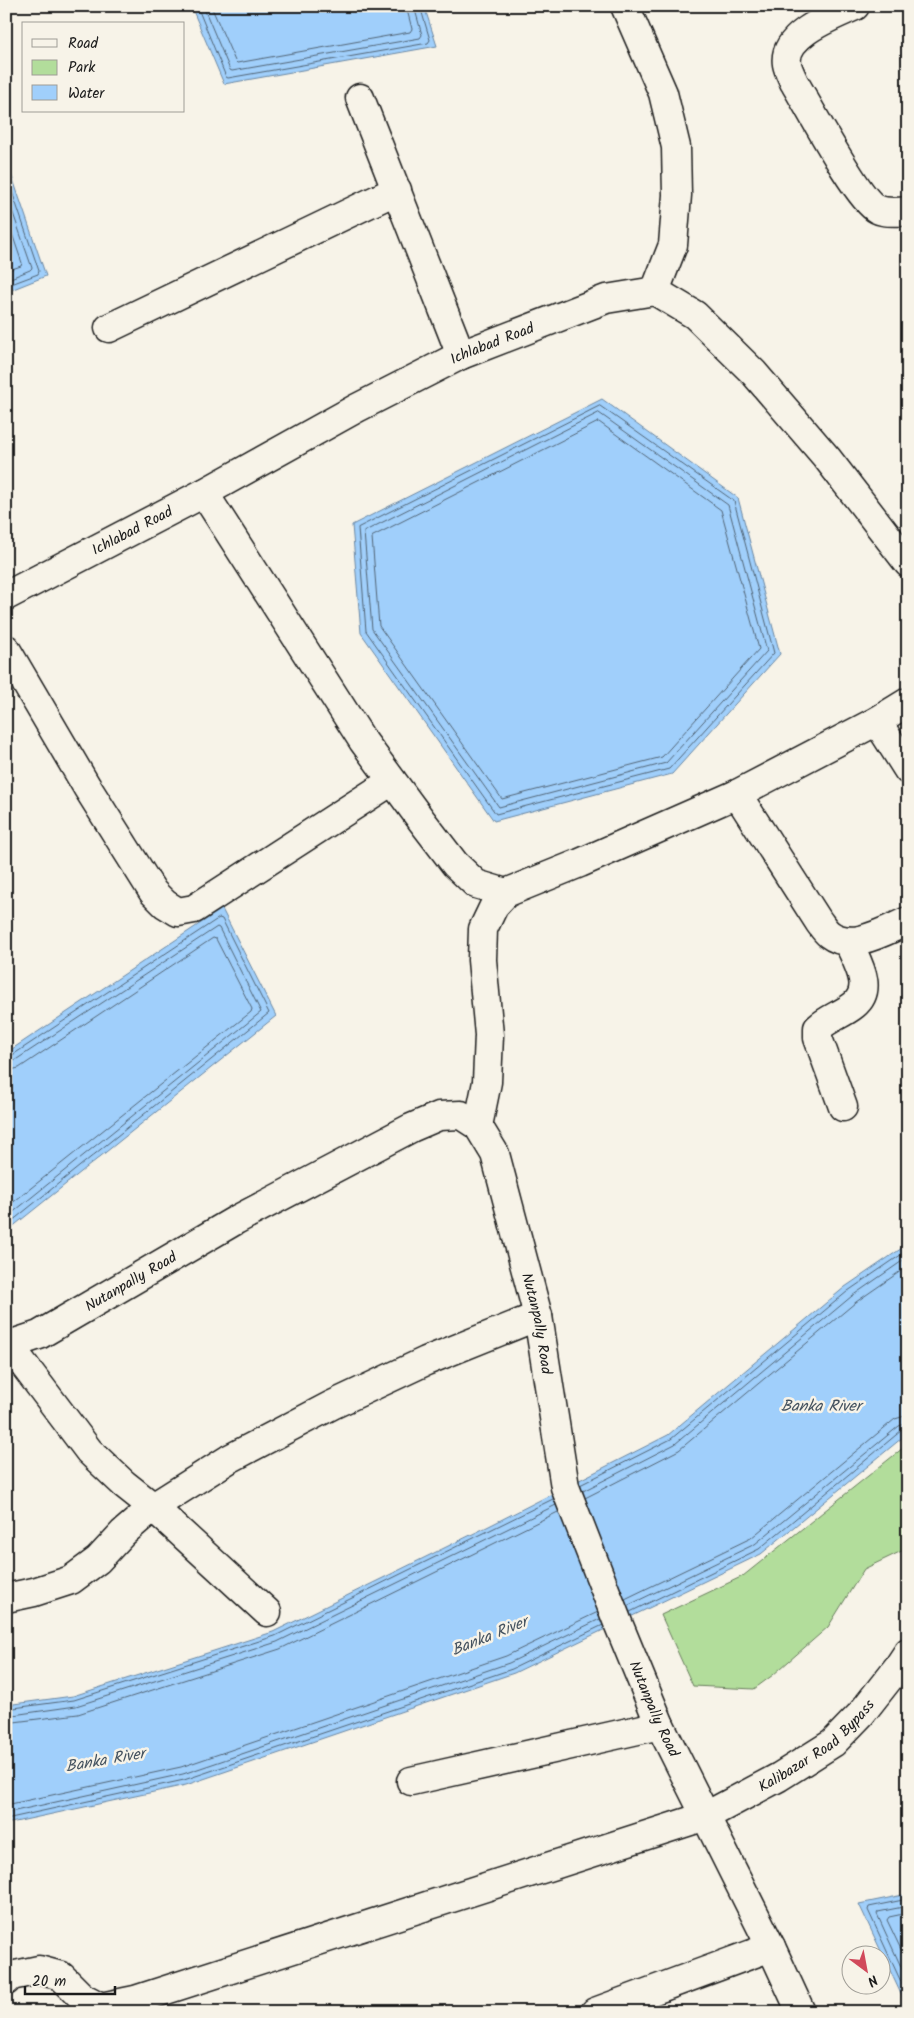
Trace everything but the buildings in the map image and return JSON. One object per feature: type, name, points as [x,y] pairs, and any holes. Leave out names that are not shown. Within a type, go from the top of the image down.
[{"type":"street","points":[[625,6],[663,93],[676,147],[677,195],[673,245],[655,291],[695,316],[754,373],[827,458],[908,562]]},
{"type":"street","points":[[855,6],[804,32],[789,47],[787,63],[794,82],[860,194],[877,209],[908,212]]},
{"type":"street","points":[[360,98],[461,355]]},
{"type":"street","points":[[109,328],[396,190]]},
{"type":"street","name":"Ichlabad Road","points":[[6,596],[204,493],[356,408],[461,355],[606,299],[655,291]]},
{"type":"street","points":[[204,493],[363,741],[392,781],[455,864],[476,884],[506,893]]},
{"type":"street","points":[[6,649],[87,787],[153,892],[165,904],[178,912],[194,909],[392,781]]},
{"type":"street","points":[[478,1126],[487,1082],[489,1035],[482,960],[483,929],[494,906],[506,893],[580,863],[737,794],[877,721],[908,702]]},
{"type":"street","points":[[877,721],[908,770]]},
{"type":"street","points":[[737,794],[818,922],[830,935],[848,941],[866,939],[908,921]]},
{"type":"street","points":[[843,1107],[818,1038],[818,1028],[854,1005],[861,998],[864,989],[863,980],[848,941]]},
{"type":"street","name":"Nutanpally Road","points":[[7,1345],[40,1335],[236,1220],[411,1128],[439,1116],[461,1115],[478,1126],[495,1154],[538,1316],[565,1487],[660,1725],[771,1947],[801,2012]]},
{"type":"street","points":[[6,1598],[34,1592],[71,1580],[98,1560],[123,1533],[153,1507],[229,1459],[332,1404],[426,1361],[538,1316]]},
{"type":"street","points":[[7,1345],[89,1451],[267,1612]]},
{"type":"street","name":"Kalibazar Road Bypass","points":[[99,2009],[145,1997],[706,1816],[779,1777],[833,1743],[905,1664]]},
{"type":"street","points":[[411,1781],[660,1725]]},
{"type":"street","points":[[595,2012],[771,1947]]},
{"type":"street","points":[[6,1981],[11,1976],[39,1970],[61,1976],[82,1997],[99,2009]]},
{"type":"green space","points":[[908,1444],[908,1548],[864,1569],[828,1627],[754,1689],[693,1686],[661,1615],[743,1576]]},
{"type":"water","points":[[191,6],[424,6],[437,46],[224,84]]},
{"type":"water","points":[[6,159],[46,276],[6,292]]},
{"type":"water","points":[[602,399],[738,498],[780,654],[672,774],[494,821],[361,633],[352,525]]},
{"type":"water","points":[[222,909],[276,1016],[6,1232],[6,1053]]},
{"type":"water","name":"Banka River","points":[[908,1244],[908,1433],[761,1554],[514,1673],[186,1785],[6,1824],[6,1705],[73,1696],[273,1632],[489,1526],[668,1435],[845,1287]]},
{"type":"water","points":[[908,1894],[908,2009],[892,1975],[892,1946],[879,1946],[859,1904]]}]
